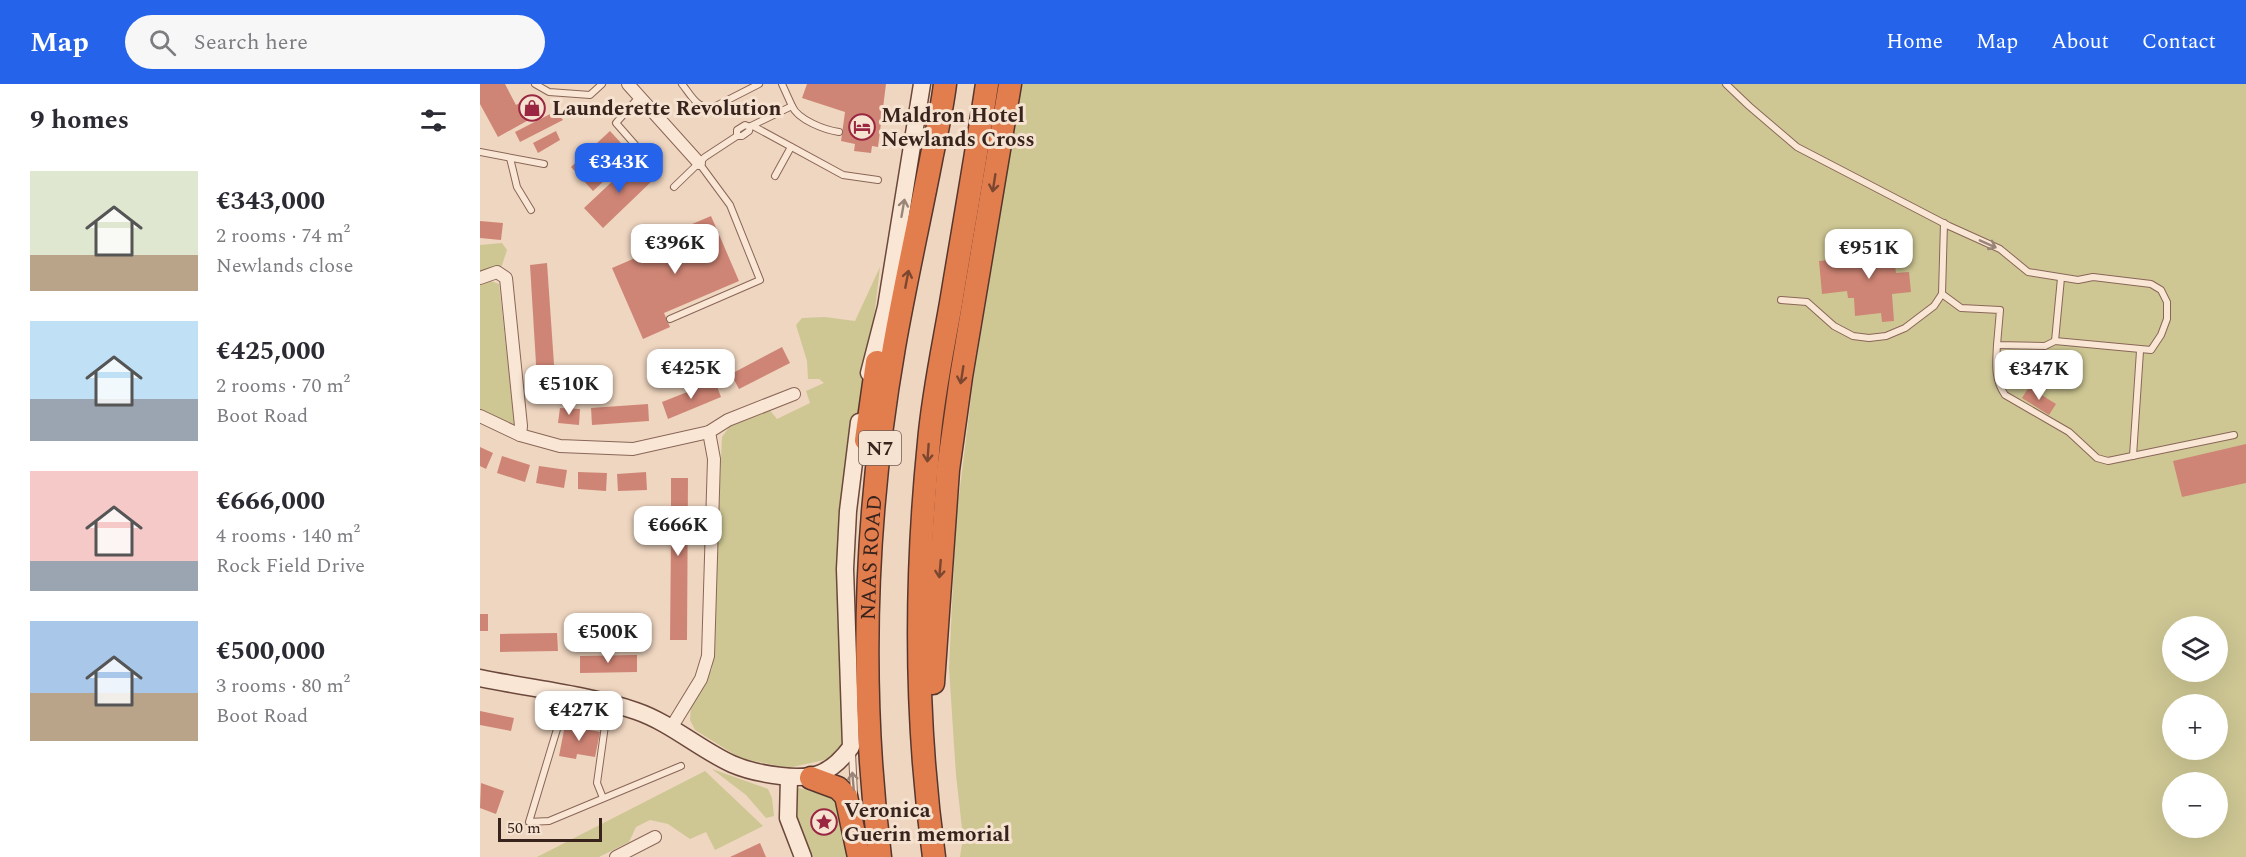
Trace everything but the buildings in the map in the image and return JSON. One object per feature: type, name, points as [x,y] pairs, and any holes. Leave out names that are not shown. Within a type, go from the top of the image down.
[{"type":"highway","name":"NAAS ROAD","points":[[880,857],[868,675],[870,564],[879,461],[894,348],[945,84]]},
{"type":"highway","name":"N7","points":[[934,857],[926,801],[919,701],[918,610],[929,440],[987,84]]},
{"type":"highway","points":[[926,801],[933,761],[933,674],[948,470],[961,377],[1010,84]]},
{"type":"highway","points":[[876,817],[863,747],[858,678],[856,578],[862,468],[886,307]]},
{"type":"highway","points":[[800,778],[838,788],[846,796],[860,857]]},
{"type":"main road","points":[[480,678],[608,703],[637,711],[732,764],[762,774],[800,778],[842,759],[851,747],[846,604],[848,511],[865,386],[886,307],[922,84]]},
{"type":"main road","points":[[800,778],[788,818],[803,857]]},
{"type":"street","points":[[628,84],[699,163]]},
{"type":"street","points":[[480,278],[497,272],[506,278],[520,435]]},
{"type":"street","points":[[480,416],[520,435],[560,446],[633,449],[709,432],[728,420],[794,394]]},
{"type":"street","points":[[671,728],[701,679],[708,656],[714,459],[709,432]]},
{"type":"street","points":[[616,857],[655,837]]},
{"type":"lane","points":[[535,84],[549,92],[590,95],[603,84]]},
{"type":"lane","points":[[682,84],[698,105],[712,108],[759,84]]},
{"type":"lane","points":[[782,84],[795,112],[826,130],[839,132]]},
{"type":"lane","points":[[1726,84],[1797,147],[1944,223],[2000,249],[2028,272],[2078,280],[2093,277],[2151,284],[2161,290],[2167,302],[2167,319],[2161,335],[2151,350],[2140,351],[2055,341],[2045,346],[1997,345]]},
{"type":"lane","points":[[638,147],[616,123],[639,96]]},
{"type":"lane","points":[[752,126],[792,106]]},
{"type":"lane","points":[[674,187],[745,125],[752,126],[843,175],[878,180]]},
{"type":"lane","points":[[775,176],[791,147]]},
{"type":"lane","points":[[480,152],[544,164]]},
{"type":"lane","points":[[510,158],[517,187],[531,210]]},
{"type":"lane","points":[[670,319],[760,280],[730,205],[699,163]]},
{"type":"lane","points":[[1781,300],[1807,302],[1834,326],[1853,336],[1869,338],[1886,336],[1905,328],[1935,306],[1942,294],[1944,223]]},
{"type":"lane","points":[[2055,341],[2061,278]]},
{"type":"lane","points":[[1942,294],[1961,308],[2000,310],[1995,374],[1998,386],[2005,395],[2069,432],[2097,458],[2108,461],[2234,435]]},
{"type":"lane","points":[[2133,456],[2140,351]]},
{"type":"lane","points":[[568,695],[529,822],[549,821],[681,766]]},
{"type":"lane","points":[[603,798],[597,783],[608,703]]},
{"type":"lane","points":[[851,747],[860,857]]},
{"type":"shaded area","points":[[1021,84],[2246,84],[2246,857],[960,857],[963,837],[956,775],[949,668],[956,520],[973,382]]},
{"type":"shaded area","points":[[502,243],[507,250],[501,268],[480,273],[480,245]]},
{"type":"shaded area","points":[[880,267],[872,335],[854,442],[847,738],[833,758],[788,768],[740,758],[695,730],[690,720],[691,705],[712,669],[722,437],[730,426],[768,408],[777,419],[810,403],[806,391],[824,383],[819,379],[808,379],[807,361],[796,325],[802,318],[825,317],[855,321]]},
{"type":"shaded area","points":[[488,280],[499,284],[515,429],[480,411],[480,282]]},
{"type":"shaded area","points":[[712,769],[768,789],[772,798],[774,816],[766,818],[746,795]]},
{"type":"shaded area","points":[[705,771],[763,826],[715,850],[706,832],[690,839],[668,824],[650,820],[636,827],[629,842],[599,857],[537,857]]},
{"type":"shaded area","points":[[789,785],[830,797],[845,812],[854,857],[812,857],[791,812]]},
{"type":"place","name":"Launderette Revolution","points":[[532,108]]},
{"type":"place","name":"Maldron Hotel Newlands Cross","points":[[862,127]]},
{"type":"place","name":"Veronica Guerin memorial","points":[[824,822]]}]
